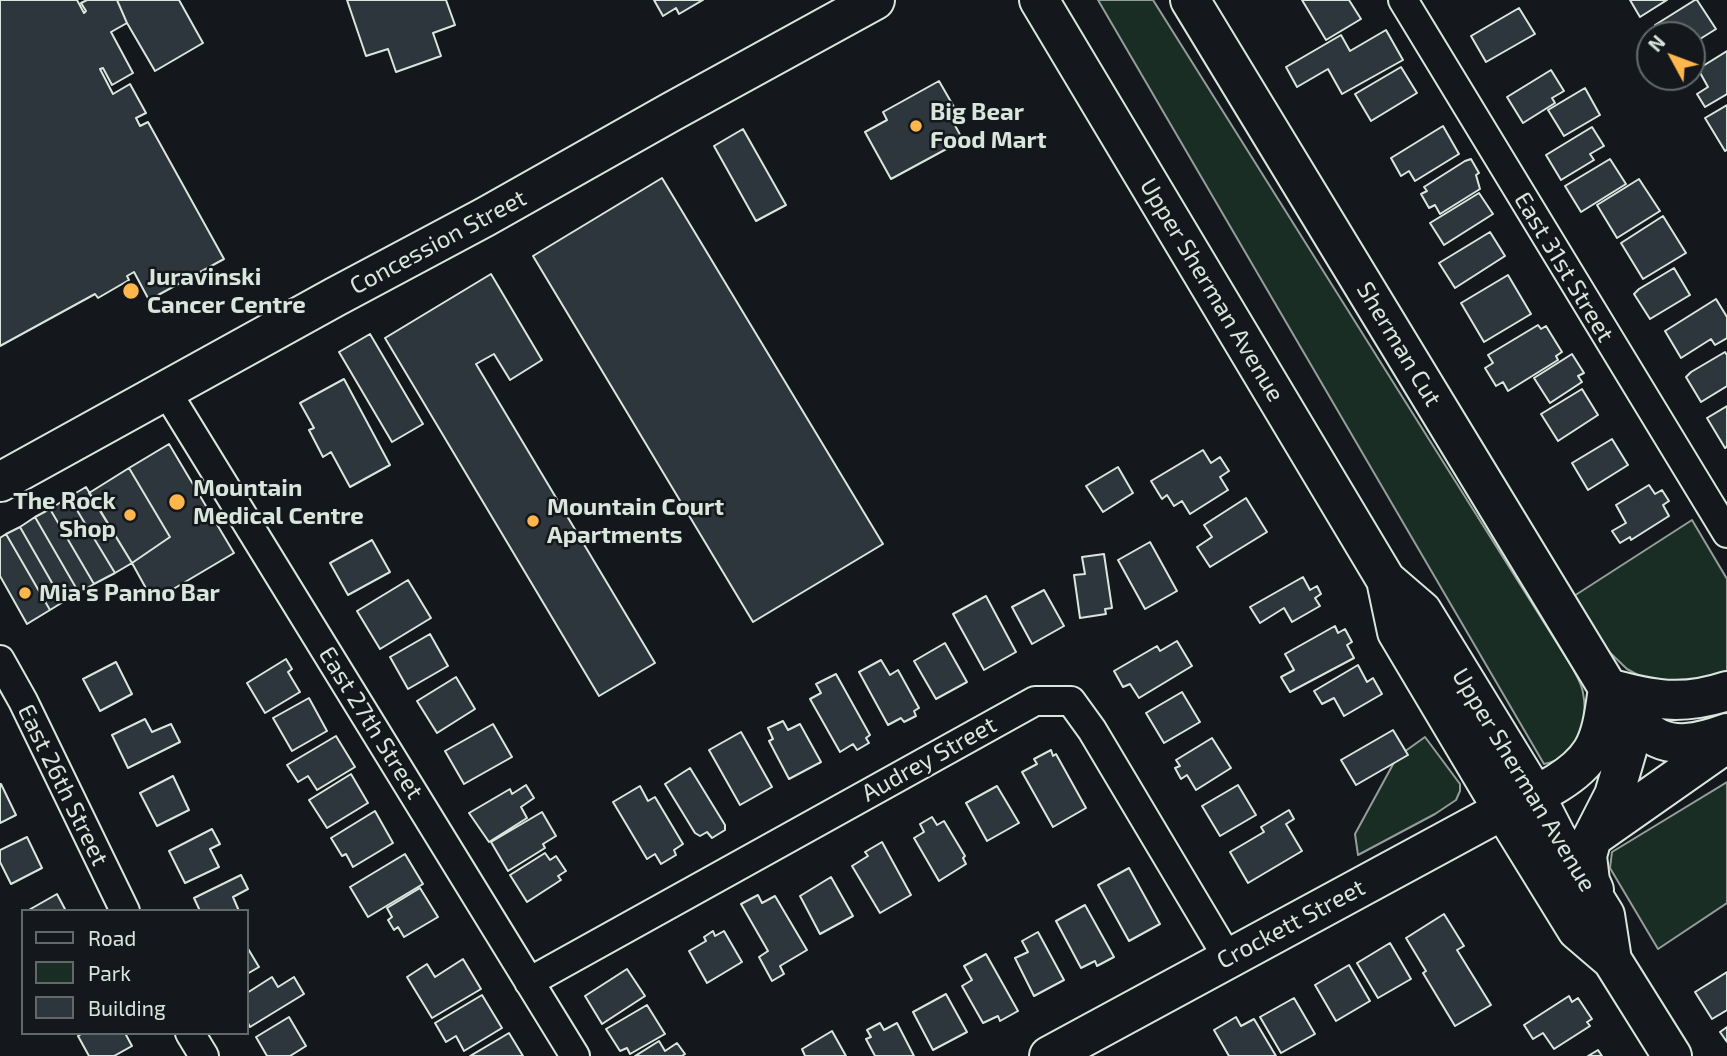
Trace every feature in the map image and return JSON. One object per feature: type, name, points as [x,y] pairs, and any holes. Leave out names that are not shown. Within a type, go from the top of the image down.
[{"type":"main road","name":"Concession Street","points":[[0,482],[875,0]]},
{"type":"main road","name":"Upper Sherman Avenue","points":[[1039,0],[1386,580],[1397,632],[1519,802],[1577,930],[1612,960],[1672,1056]]},
{"type":"main road","name":"Sherman Cut","points":[[1191,0],[1608,688]]},
{"type":"main road","points":[[1608,688],[1648,699],[1676,701],[1727,691]]},
{"type":"main road","points":[[1608,688],[1648,734],[1669,742],[1688,744],[1727,733]]},
{"type":"main road","points":[[1605,915],[1590,881],[1587,856],[1592,838],[1614,795],[1628,747],[1625,730],[1608,688]]},
{"type":"main road","name":"Crockett Street","points":[[1049,1056],[1572,774],[1592,751],[1600,733],[1608,688]]},
{"type":"main road","points":[[1592,838],[1727,743]]},
{"type":"main road","name":"Upper Sherman Avenue","points":[[1519,802],[1556,836],[1605,915],[1612,960]]},
{"type":"street","name":"East 31st Street","points":[[1402,0],[1727,533]]},
{"type":"street","name":"East 27th Street","points":[[166,391],[575,1056]]},
{"type":"street","name":"East 26th Street","points":[[0,660],[23,701],[124,909]]},
{"type":"street","name":"Audrey Street","points":[[529,982],[1035,701],[1071,701],[1092,730],[1228,958]]},
{"type":"street","points":[[191,1035],[204,1056]]},
{"type":"green space","points":[[1098,0],[1153,0],[1572,667],[1582,690],[1582,727],[1572,747],[1555,760],[1544,764]]},
{"type":"green space","points":[[1692,520],[1727,579],[1727,675],[1709,684],[1647,680],[1627,669],[1603,646],[1574,596]]},
{"type":"green space","points":[[1425,737],[1460,784],[1456,800],[1358,855],[1355,834],[1397,757]]},
{"type":"green space","points":[[1727,782],[1727,903],[1658,949],[1610,868],[1612,852]]},
{"type":"building","points":[[0,0],[77,0],[84,13],[86,11],[81,3],[87,0],[117,0],[127,23],[111,32],[133,73],[112,85],[103,68],[100,69],[113,94],[130,84],[146,113],[136,118],[140,126],[148,122],[224,259],[149,300],[134,272],[127,276],[129,280],[98,298],[95,294],[0,346]]},
{"type":"building","points":[[117,0],[179,0],[203,43],[155,71]]},
{"type":"building","points":[[347,0],[446,0],[455,25],[433,33],[441,56],[396,72],[388,49],[366,56]]},
{"type":"building","points":[[654,0],[703,0],[679,14],[676,8],[663,16]]},
{"type":"building","points":[[1302,0],[1349,0],[1361,19],[1326,40]]},
{"type":"building","points":[[1630,0],[1667,0],[1640,17]]},
{"type":"building","points":[[1697,0],[1716,29],[1706,35],[1706,21],[1661,21]]},
{"type":"building","points":[[1519,8],[1535,34],[1486,62],[1471,36]]},
{"type":"building","points":[[1386,30],[1403,60],[1342,94],[1328,69],[1297,87],[1286,67],[1341,35],[1350,51]]},
{"type":"building","points":[[1727,51],[1727,94],[1705,107],[1697,94],[1706,91],[1708,87],[1706,64]]},
{"type":"building","points":[[1401,67],[1417,93],[1371,121],[1355,94]]},
{"type":"building","points":[[1551,70],[1564,91],[1552,98],[1555,103],[1523,123],[1507,97]]},
{"type":"building","name":"Big Bear Food Mart","points":[[939,81],[954,107],[947,111],[963,140],[891,179],[865,132],[887,120],[883,112]]},
{"type":"building","points":[[1585,88],[1600,115],[1564,136],[1548,110]]},
{"type":"building","points":[[1727,105],[1727,150],[1725,151],[1705,118]]},
{"type":"building","points":[[1443,126],[1459,154],[1415,181],[1409,171],[1401,176],[1391,158]]},
{"type":"building","points":[[1592,127],[1604,146],[1590,154],[1594,160],[1561,180],[1546,155]]},
{"type":"building","points":[[743,129],[786,205],[756,221],[714,146]]},
{"type":"building","points":[[1471,159],[1479,173],[1476,175],[1480,189],[1440,214],[1435,205],[1429,208],[1421,194],[1427,191],[1424,187]]},
{"type":"building","points":[[1610,159],[1626,184],[1581,212],[1565,186]]},
{"type":"building","points":[[662,178],[883,544],[753,622],[533,256]]},
{"type":"building","points":[[1639,179],[1660,211],[1617,238],[1597,205]]},
{"type":"building","points":[[1479,193],[1493,214],[1444,245],[1430,223]]},
{"type":"building","points":[[1663,216],[1686,253],[1643,279],[1621,243]]},
{"type":"building","points":[[1490,232],[1505,256],[1455,288],[1439,263]]},
{"type":"building","points":[[1674,268],[1690,295],[1650,319],[1634,294]]},
{"type":"building","name":"Mountain Court Apartments","points":[[491,274],[542,360],[510,380],[494,354],[476,364],[655,663],[599,696],[385,338]]},
{"type":"building","points":[[1508,275],[1531,314],[1484,342],[1461,303]]},
{"type":"building","points":[[1716,299],[1727,317],[1727,338],[1715,345],[1711,339],[1681,358],[1665,331]]},
{"type":"building","points":[[1538,325],[1541,329],[1546,326],[1562,352],[1556,356],[1558,360],[1508,391],[1503,382],[1496,386],[1485,368],[1493,363],[1488,355]]},
{"type":"building","points":[[370,334],[423,424],[392,442],[339,352]]},
{"type":"building","points":[[1725,352],[1727,386],[1701,402],[1686,377]]},
{"type":"building","points":[[1572,354],[1584,373],[1578,376],[1582,382],[1550,403],[1534,378]]},
{"type":"building","points":[[344,379],[390,465],[350,487],[331,452],[323,457],[309,430],[314,428],[300,403]]},
{"type":"building","points":[[1582,389],[1598,415],[1558,441],[1541,414]]},
{"type":"building","points":[[1727,406],[1727,447],[1725,448],[1707,418]]},
{"type":"building","points":[[1612,439],[1628,465],[1588,490],[1572,463]]},
{"type":"building","name":"Mountain Medical Centre","points":[[169,444],[234,553],[153,601],[132,563],[170,537],[129,468]]},
{"type":"building","points":[[1203,450],[1211,463],[1220,457],[1229,471],[1220,477],[1228,490],[1190,514],[1182,501],[1174,506],[1167,495],[1162,499],[1151,481]]},
{"type":"building","points":[[1118,467],[1133,493],[1103,512],[1086,486]]},
{"type":"building","name":"The Rock Shop","points":[[129,468],[170,537],[132,563],[89,493]]},
{"type":"building","points":[[1649,485],[1655,494],[1662,490],[1669,501],[1663,505],[1669,516],[1631,540],[1630,537],[1620,543],[1612,531],[1626,523],[1616,505]]},
{"type":"building","points":[[86,487],[132,563],[115,573],[69,497]]},
{"type":"building","points":[[69,497],[115,573],[94,584],[50,509]]},
{"type":"building","points":[[1246,498],[1267,532],[1210,567],[1197,547],[1212,537],[1204,525]]},
{"type":"building","points":[[50,509],[94,584],[79,593],[35,517]]},
{"type":"building","points":[[35,517],[79,593],[63,602],[20,527]]},
{"type":"building","points":[[20,527],[63,602],[50,610],[6,534]]},
{"type":"building","name":"Mia's Panno Bar","points":[[6,534],[50,610],[27,624],[0,576],[0,538]]},
{"type":"building","points":[[372,540],[390,572],[348,595],[330,563]]},
{"type":"building","points":[[1150,542],[1177,591],[1145,609],[1118,560]]},
{"type":"building","points":[[1104,554],[1112,608],[1105,609],[1106,614],[1080,618],[1074,575],[1085,574],[1082,557]]},
{"type":"building","points":[[1303,577],[1310,590],[1317,586],[1321,594],[1315,598],[1320,606],[1292,622],[1284,608],[1260,623],[1250,607]]},
{"type":"building","points":[[408,580],[431,618],[380,649],[357,611]]},
{"type":"building","points":[[1044,590],[1064,626],[1032,644],[1012,607]]},
{"type":"building","points":[[986,596],[1016,652],[984,670],[953,614]]},
{"type":"building","points":[[1335,626],[1338,633],[1345,629],[1352,642],[1347,645],[1354,658],[1290,692],[1281,677],[1294,670],[1285,654]]},
{"type":"building","points":[[430,634],[448,666],[408,689],[390,657]]},
{"type":"building","points":[[1177,641],[1192,666],[1139,698],[1130,684],[1123,687],[1114,671],[1157,646],[1160,651]]},
{"type":"building","points":[[945,643],[967,682],[936,699],[914,661]]},
{"type":"building","points":[[286,659],[292,669],[288,672],[300,692],[265,713],[247,683]]},
{"type":"building","points":[[881,660],[890,675],[898,670],[919,708],[914,711],[916,716],[904,722],[901,718],[888,725],[859,672]]},
{"type":"building","points":[[116,662],[132,694],[100,711],[83,679]]},
{"type":"building","points":[[1358,665],[1367,682],[1373,678],[1382,694],[1344,716],[1334,698],[1322,704],[1314,691]]},
{"type":"building","points":[[836,674],[870,735],[866,738],[869,743],[857,750],[853,744],[840,752],[810,699],[821,693],[816,684]]},
{"type":"building","points":[[456,677],[475,709],[437,733],[417,701]]},
{"type":"building","points":[[1182,692],[1200,722],[1164,743],[1146,713]]},
{"type":"building","points":[[309,698],[327,731],[292,751],[273,718]]},
{"type":"building","points":[[145,719],[152,732],[171,724],[180,742],[128,768],[112,735]]},
{"type":"building","points":[[783,721],[788,730],[800,724],[821,762],[789,779],[769,741],[773,739],[768,728]]},
{"type":"building","points":[[493,724],[512,757],[464,784],[445,751]]},
{"type":"building","points":[[1393,730],[1408,755],[1356,785],[1341,760]]},
{"type":"building","points":[[741,732],[772,787],[740,805],[709,750]]},
{"type":"building","points":[[336,736],[355,767],[317,790],[308,776],[298,782],[287,765]]},
{"type":"building","points":[[1212,738],[1231,768],[1196,790],[1187,775],[1181,779],[1175,768],[1180,766],[1176,760]]},
{"type":"building","points":[[1051,750],[1053,756],[1056,754],[1086,808],[1053,827],[1022,772],[1037,764],[1034,759]]},
{"type":"building","points":[[690,768],[725,825],[725,830],[712,838],[707,832],[700,836],[695,833],[665,784]]},
{"type":"building","points":[[351,774],[368,803],[327,828],[309,800]]},
{"type":"building","points":[[173,776],[189,810],[157,826],[140,793]]},
{"type":"building","points":[[0,784],[16,815],[0,823]]},
{"type":"building","points":[[526,785],[534,798],[521,807],[527,818],[489,842],[469,813],[510,789],[512,794]]},
{"type":"building","points":[[1238,785],[1256,815],[1220,836],[1202,806]]},
{"type":"building","points":[[640,786],[648,801],[655,797],[683,844],[674,850],[676,855],[661,864],[655,854],[647,859],[613,802]]},
{"type":"building","points":[[997,786],[1019,823],[987,841],[966,803]]},
{"type":"building","points":[[1289,810],[1294,819],[1286,824],[1302,851],[1248,883],[1230,852],[1264,832],[1261,827]]},
{"type":"building","points":[[375,811],[393,843],[353,867],[346,854],[342,856],[331,838]]},
{"type":"building","points":[[542,812],[556,836],[543,844],[545,848],[508,871],[491,842]]},
{"type":"building","points":[[932,817],[937,825],[944,821],[965,856],[963,858],[966,864],[939,881],[914,838],[924,832],[920,824]]},
{"type":"building","points":[[212,829],[220,844],[210,849],[219,867],[185,883],[169,851]]},
{"type":"building","points":[[27,837],[42,868],[11,884],[0,862],[0,850]]},
{"type":"building","points":[[882,842],[911,895],[880,913],[852,866],[868,856],[865,852]]},
{"type":"building","points":[[545,853],[550,860],[556,856],[566,871],[558,876],[561,880],[527,902],[510,875]]},
{"type":"building","points":[[405,854],[423,884],[368,917],[350,887]]},
{"type":"building","points":[[1129,868],[1160,924],[1129,941],[1098,885]]},
{"type":"building","points":[[241,875],[248,889],[233,897],[238,909],[199,909],[194,898]]},
{"type":"building","points":[[831,877],[853,916],[820,934],[800,896]]},
{"type":"building","points":[[420,888],[438,917],[404,937],[398,927],[394,930],[388,920],[392,917],[387,908]]},
{"type":"building","points":[[57,894],[65,909],[31,909]]},
{"type":"building","points":[[758,895],[762,903],[775,896],[807,950],[780,966],[784,974],[772,981],[759,957],[768,951],[741,904]]},
{"type":"building","points":[[1085,905],[1114,957],[1097,966],[1095,961],[1081,968],[1056,921]]},
{"type":"building","points":[[1444,914],[1464,946],[1457,950],[1491,1005],[1455,1026],[1423,973],[1426,971],[1406,938]]},
{"type":"building","points":[[713,931],[715,936],[724,931],[742,962],[707,983],[689,951],[706,941],[704,937]]},
{"type":"building","points":[[1038,932],[1064,980],[1034,996],[1015,958],[1028,952],[1022,941]]},
{"type":"building","points":[[1390,943],[1411,979],[1378,998],[1357,963]]},
{"type":"building","points":[[248,949],[259,967],[248,973]]},
{"type":"building","points":[[986,954],[1018,1011],[1000,1021],[998,1016],[983,1023],[962,986],[972,980],[964,966]]},
{"type":"building","points":[[463,959],[481,989],[432,1018],[407,977],[427,964],[435,977]]},
{"type":"building","points":[[1349,965],[1370,1001],[1336,1021],[1315,985]]},
{"type":"building","points":[[627,969],[645,996],[602,1024],[585,996]]},
{"type":"building","points":[[1727,972],[1727,1010],[1712,1019],[1695,992]]},
{"type":"building","points":[[272,977],[278,987],[294,977],[304,994],[250,1027],[248,992]]},
{"type":"building","points":[[946,994],[967,1032],[933,1050],[913,1012]]},
{"type":"building","points":[[482,995],[502,1028],[464,1051],[456,1036],[446,1042],[435,1023]]},
{"type":"building","points":[[1569,996],[1572,1002],[1578,998],[1592,1019],[1587,1022],[1590,1026],[1554,1049],[1543,1033],[1533,1039],[1524,1025]]},
{"type":"building","points":[[1294,998],[1315,1034],[1281,1053],[1260,1017]]},
{"type":"building","points":[[647,1005],[665,1034],[630,1054],[627,1048],[620,1051],[606,1029]]},
{"type":"building","points":[[289,1017],[306,1046],[290,1056],[267,1056],[256,1037]]},
{"type":"building","points":[[1236,1017],[1241,1026],[1254,1019],[1276,1056],[1229,1056],[1214,1030]]},
{"type":"building","points":[[880,1023],[884,1030],[897,1023],[914,1056],[875,1056],[866,1039],[871,1037],[867,1030]]},
{"type":"building","points":[[1727,1027],[1727,1042],[1720,1032]]},
{"type":"building","points":[[832,1031],[846,1056],[805,1056],[802,1049]]},
{"type":"building","points":[[509,1033],[523,1056],[470,1056]]},
{"type":"building","points":[[126,1035],[132,1046],[114,1056],[89,1056],[78,1036]]},
{"type":"building","points":[[659,1041],[665,1051],[677,1043],[685,1054],[635,1056]]},
{"type":"building","points":[[1598,1050],[1602,1056],[1588,1056]]},
{"type":"place","name":"Big Bear Food Mart","points":[[916,126]]},
{"type":"place","name":"Juravinski Cancer Centre","points":[[131,291]]},
{"type":"place","name":"Mountain Medical Centre","points":[[177,502]]},
{"type":"place","name":"The Rock Shop","points":[[130,515]]},
{"type":"place","name":"Mountain Court Apartments","points":[[533,521]]},
{"type":"place","name":"Mia's Panno Bar","points":[[25,593]]}]
